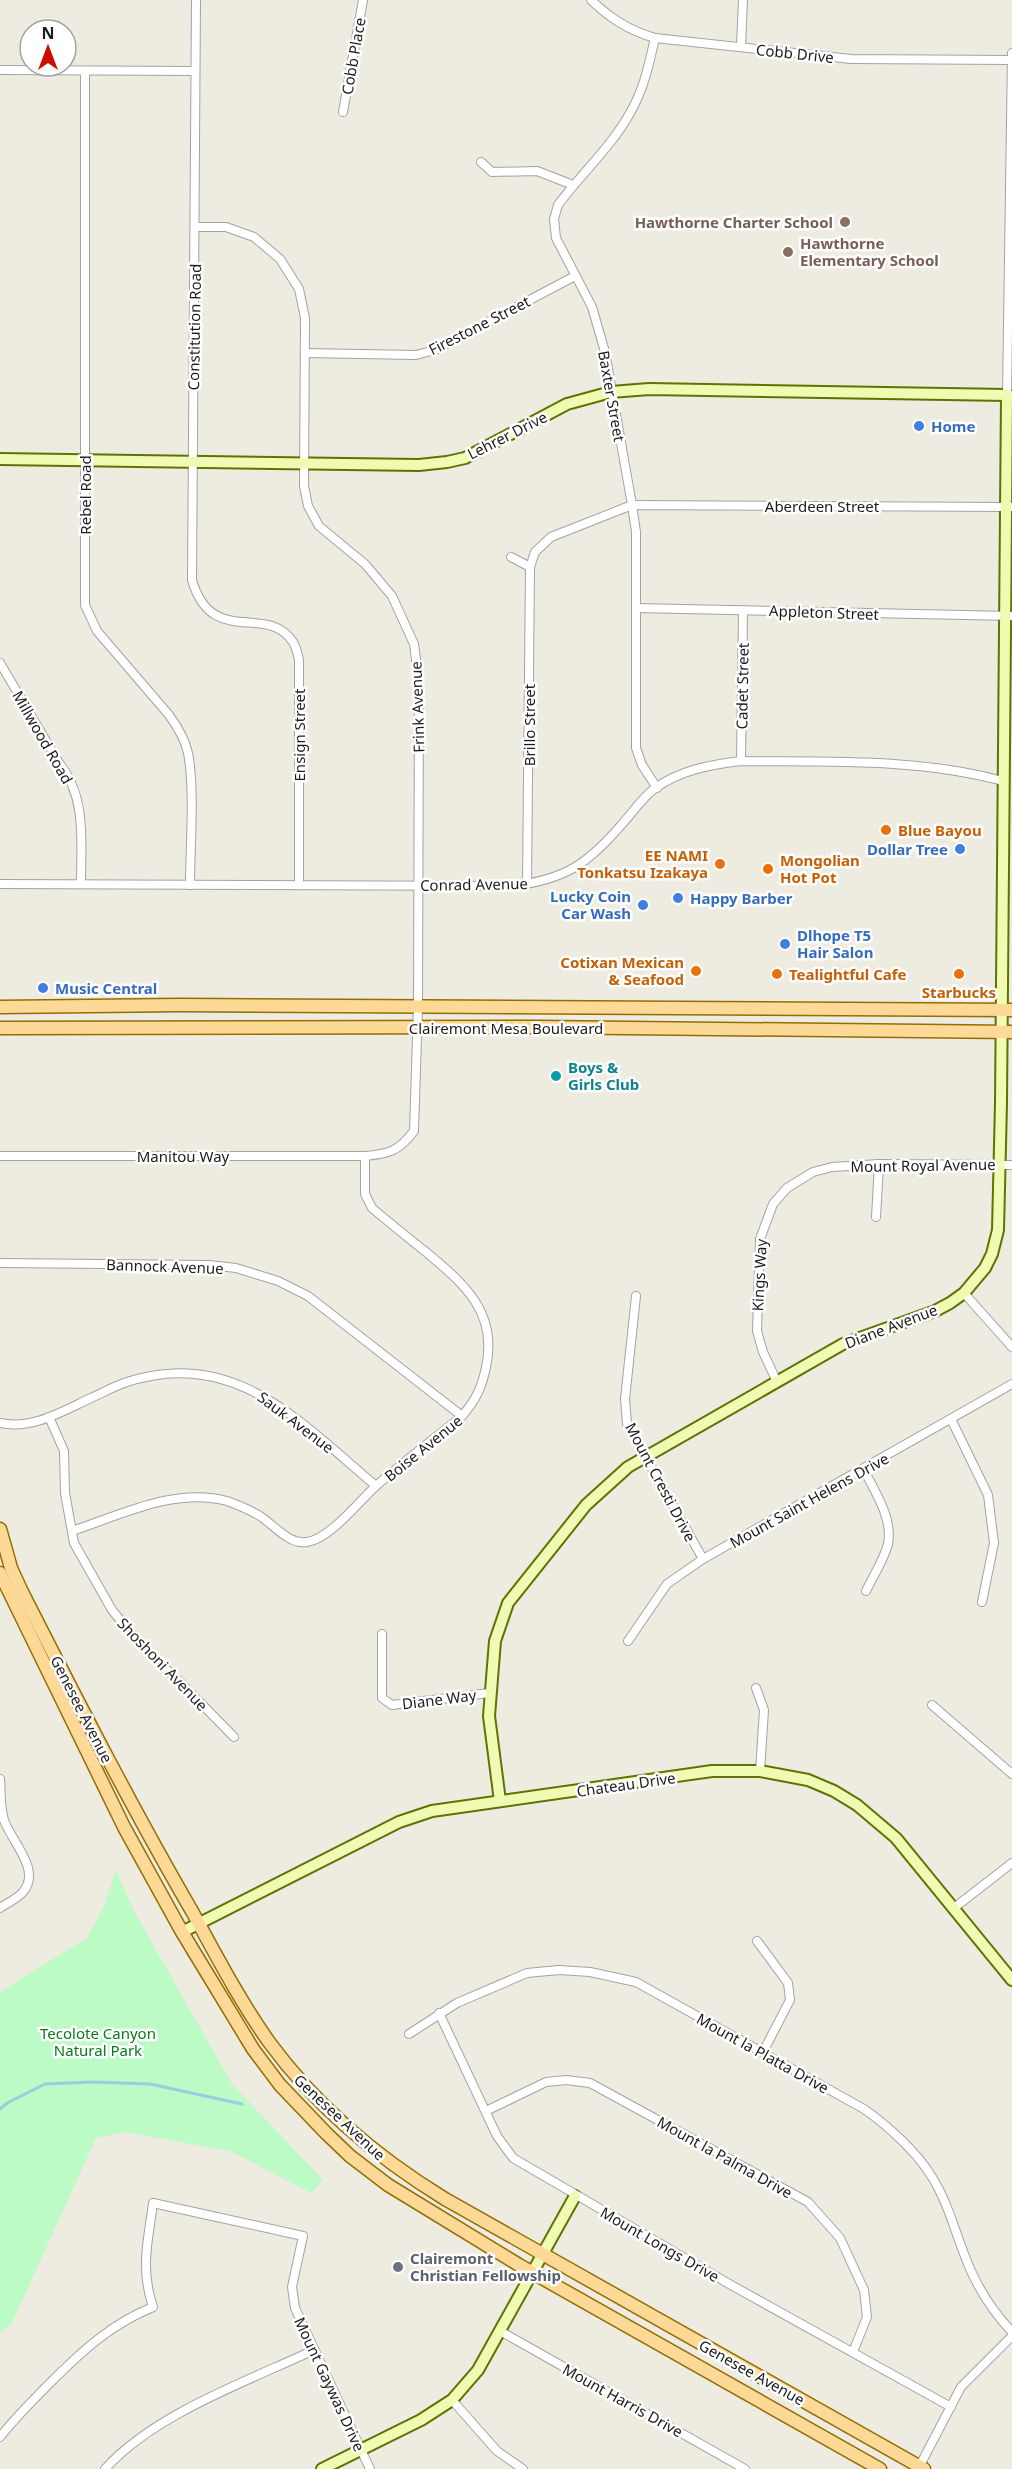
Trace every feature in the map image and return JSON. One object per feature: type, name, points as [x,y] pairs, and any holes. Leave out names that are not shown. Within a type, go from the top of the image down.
[{"type":"main road","name":"Clairemont Mesa Boulevard","points":[[0,1007],[180,1005],[1007,1010]]},
{"type":"main road","name":"Clairemont Mesa Boulevard","points":[[0,1028],[418,1027],[1007,1032]]},
{"type":"main road","name":"Genesee Avenue","points":[[0,1529],[11,1568],[33,1613],[149,1838],[219,1964],[269,2042],[291,2070],[327,2108],[359,2138],[417,2182],[542,2256],[921,2468]]},
{"type":"main road","name":"Genesee Avenue","points":[[0,1573],[124,1827],[182,1932],[253,2049],[280,2085],[334,2141],[388,2185],[532,2273],[880,2469]]},
{"type":"street","name":"Constitution Road","points":[[196,0],[192,580],[196,595],[205,609],[225,621],[243,623]]},
{"type":"street","name":"Cobb Place","points":[[343,112],[363,0]]},
{"type":"street","name":"Cobb Drive","points":[[591,0],[610,17],[634,32],[655,38],[851,59],[1011,56]]},
{"type":"street","points":[[741,46],[743,0]]},
{"type":"street","name":"Baxter Street","points":[[655,38],[646,78],[631,113],[558,205],[554,219],[556,238],[592,307],[605,352],[636,532],[636,748],[642,765],[657,788]]},
{"type":"street","name":"Diane Avenue","points":[[500,1801],[489,1716],[489,1693],[495,1641],[508,1603],[586,1505],[628,1467],[843,1344],[935,1311],[964,1293],[985,1268],[992,1254],[998,1230],[999,1165],[1007,1032],[1011,56]]},
{"type":"street","points":[[0,70],[195,71]]},
{"type":"street","name":"Rebel Road","points":[[85,71],[85,604],[97,631],[169,715],[187,751],[190,774],[190,885]]},
{"type":"street","points":[[481,162],[492,172],[537,171],[555,176],[573,185]]},
{"type":"street","name":"Frink Avenue","points":[[195,227],[226,227],[254,237],[280,259],[299,289],[305,318],[304,486],[308,506],[319,526],[365,564],[392,596],[414,644],[419,682],[418,1027],[414,1131],[405,1142],[388,1154],[365,1156]]},
{"type":"street","name":"Firestone Street","points":[[305,353],[416,355],[435,350],[575,276]]},
{"type":"street","name":"Lehrer Drive","points":[[0,459],[419,465],[465,458],[567,404],[611,392],[649,389],[1009,395]]},
{"type":"street","points":[[512,557],[530,567],[535,552],[550,537],[632,504]]},
{"type":"street","name":"Aberdeen Street","points":[[632,504],[1009,507]]},
{"type":"street","name":"Brillo Street","points":[[527,884],[530,567]]},
{"type":"street","name":"Appleton Street","points":[[636,608],[1008,616]]},
{"type":"street","name":"Cadet Street","points":[[741,761],[743,610]]},
{"type":"street","name":"Ensign Street","points":[[243,623],[267,625],[281,631],[293,643],[299,660],[299,885]]},
{"type":"street","name":"Millwood Road","points":[[0,663],[59,764],[67,773],[80,807],[81,884]]},
{"type":"street","name":"Conrad Avenue","points":[[0,884],[418,886],[527,884],[573,870],[588,860],[604,846],[657,788],[691,770],[741,761],[919,765],[967,771],[1007,781]]},
{"type":"street","name":"Manitou Way","points":[[0,1156],[365,1156]]},
{"type":"street","name":"Boise Avenue","points":[[72,1532],[172,1498],[190,1498],[224,1501],[240,1506],[259,1516],[292,1540],[305,1543],[321,1537],[376,1486],[462,1416],[478,1395],[489,1352],[488,1331],[477,1303],[462,1282],[372,1208],[365,1194],[365,1156]]},
{"type":"street","points":[[876,1217],[879,1164]]},
{"type":"street","name":"Mount Royal Avenue","points":[[800,1178],[832,1167],[879,1164],[1012,1165]]},
{"type":"street","name":"Kings Way","points":[[777,1382],[763,1352],[757,1331],[760,1239],[762,1228],[773,1204],[800,1178]]},
{"type":"street","name":"Bannock Avenue","points":[[0,1263],[209,1265],[236,1268],[278,1281],[308,1296],[462,1416]]},
{"type":"street","points":[[964,1293],[1012,1347]]},
{"type":"street","name":"Mount Cresti Drive","points":[[636,1296],[624,1399],[627,1424],[703,1559]]},
{"type":"street","name":"Sauk Avenue","points":[[0,1423],[27,1424],[125,1383],[181,1373],[213,1376],[262,1394],[289,1413],[376,1486]]},
{"type":"street","name":"Mount Saint Helens Drive","points":[[628,1641],[667,1584],[703,1559],[864,1470],[1012,1384]]},
{"type":"street","name":"Shoshoni Avenue","points":[[49,1416],[64,1451],[65,1493],[74,1543],[112,1610],[145,1650],[234,1737]]},
{"type":"street","points":[[951,1419],[988,1495],[994,1543],[982,1602]]},
{"type":"street","points":[[864,1470],[885,1510],[889,1541],[866,1591]]},
{"type":"street","name":"Diane Way","points":[[382,1634],[382,1698],[392,1705],[489,1693]]},
{"type":"street","points":[[756,1688],[764,1710],[760,1771]]},
{"type":"street","points":[[932,1705],[1012,1774]]},
{"type":"street","name":"Chateau Drive","points":[[182,1932],[399,1822],[432,1811],[712,1772],[760,1771],[808,1780],[857,1804],[896,1838],[1012,1980]]},
{"type":"street","points":[[0,1779],[0,1808],[4,1822],[27,1863],[28,1877],[27,1886],[21,1894],[0,1908]]},
{"type":"street","points":[[954,1908],[1012,1863]]},
{"type":"street","points":[[757,1941],[788,1983],[790,2000],[763,2052]]},
{"type":"street","name":"Mount la Platta Drive","points":[[410,2034],[440,2013],[500,1983],[527,1973],[559,1970],[590,1972],[636,1982],[864,2109],[887,2125],[931,2174],[972,2272],[999,2318],[1012,2334]]},
{"type":"street","name":"Mount Longs Drive","points":[[440,2013],[496,2136],[513,2158],[575,2196],[951,2407]]},
{"type":"street","name":"Mount la Palma Drive","points":[[486,2111],[546,2082],[566,2079],[590,2083],[808,2202],[840,2238],[864,2290],[867,2317],[853,2352]]},
{"type":"street","points":[[322,2469],[421,2420],[452,2400],[478,2370],[575,2196]]},
{"type":"street","name":"Mount Gaywas Drive","points":[[0,2438],[15,2417],[86,2347],[133,2315],[153,2307],[146,2286],[144,2267],[153,2203],[303,2236],[292,2287],[295,2308],[370,2469]]},
{"type":"street","name":"Mount Harris Drive","points":[[500,2331],[746,2469]]},
{"type":"street","points":[[921,2468],[961,2387],[1012,2334]]},
{"type":"street","points":[[105,2469],[158,2426],[192,2407],[314,2350]]},
{"type":"street","points":[[452,2400],[496,2451],[524,2469]]},
{"type":"green space","name":"Tecolote Canyon Natural Park","points":[[116,1871],[134,1911],[232,2084],[323,2180],[311,2193],[230,2151],[125,2132],[96,2138],[11,2325],[0,2332],[0,1992],[87,1938],[103,1908]]},
{"type":"waterway","points":[[0,2109],[7,2103],[45,2084],[92,2082],[150,2084],[242,2104]]},
{"type":"place","name":"Hawthorne Charter School","points":[[845,222]]},
{"type":"place","name":"Hawthorne Elementary School","points":[[788,252]]},
{"type":"place","name":"Home","points":[[919,426]]},
{"type":"place","name":"Blue Bayou","points":[[886,830]]},
{"type":"place","name":"Dollar Tree","points":[[960,849]]},
{"type":"place","name":"EE NAMI Tonkatsu Izakaya","points":[[720,864]]},
{"type":"place","name":"Mongolian Hot Pot","points":[[768,869]]},
{"type":"place","name":"Happy Barber","points":[[678,898]]},
{"type":"place","name":"Lucky Coin Car Wash","points":[[643,905]]},
{"type":"place","name":"Dlhope T5 Hair Salon","points":[[785,944]]},
{"type":"place","name":"Cotixan Mexican & Seafood","points":[[696,971]]},
{"type":"place","name":"Tealightful Cafe","points":[[777,974]]},
{"type":"place","name":"Starbucks","points":[[959,974]]},
{"type":"place","name":"Music Central","points":[[43,988]]},
{"type":"place","name":"Boys & Girls Club","points":[[556,1076]]},
{"type":"place","name":"Clairemont Christian Fellowship","points":[[398,2267]]}]
